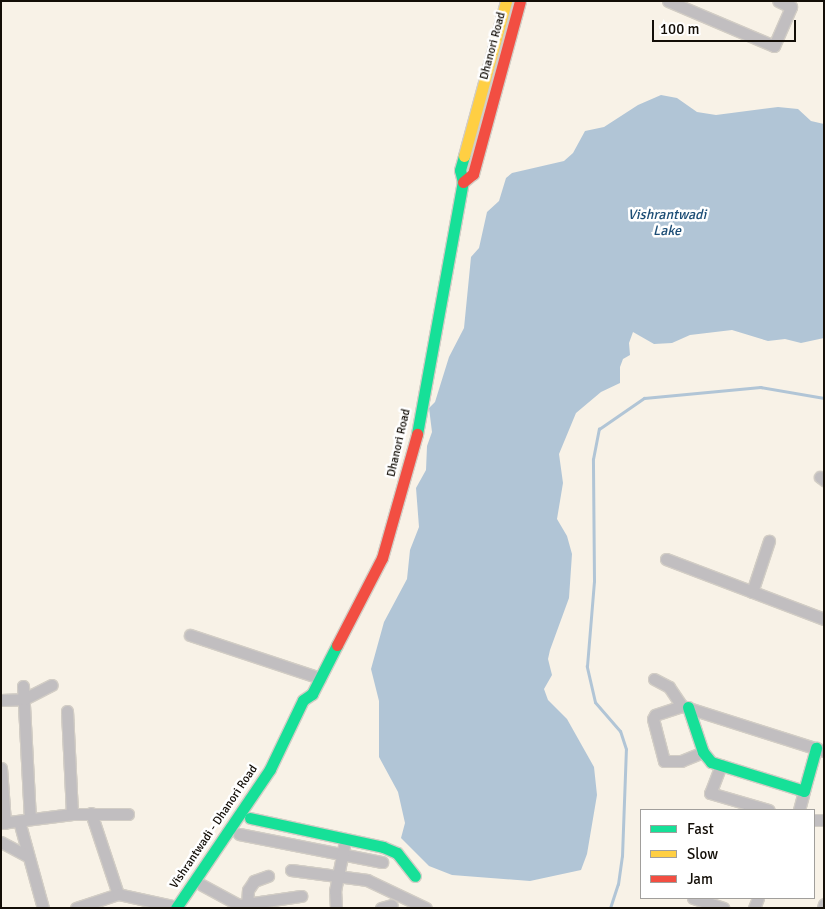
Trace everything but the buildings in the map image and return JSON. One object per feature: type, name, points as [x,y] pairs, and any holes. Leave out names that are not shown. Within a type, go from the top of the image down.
[{"type":"main road","name":"Dhanori Road","points":[[312,694],[371,582],[391,529],[412,454],[463,182],[460,170],[506,1]]},
{"type":"main road","name":"Dhanori Road","points":[[463,182],[473,174],[520,1]]},
{"type":"main road","name":"Vishrantwadi - Dhanori Road","points":[[180,907],[202,885],[222,850],[270,770],[303,700],[312,694],[313,704],[286,759],[250,818],[239,834],[222,850],[180,907]]},
{"type":"main road","points":[[685,707],[703,752],[711,762],[804,791],[820,750]]},
{"type":"main road","points":[[250,818],[346,837],[397,853],[415,876]]},
{"type":"street","points":[[668,1],[774,46],[791,6],[778,1]]},
{"type":"street","points":[[752,592],[769,541]]},
{"type":"street","points":[[666,559],[824,619]]},
{"type":"street","points":[[190,636],[320,678]]},
{"type":"street","points":[[654,679],[669,687],[685,707]]},
{"type":"street","points":[[1,700],[24,699],[52,685]]},
{"type":"street","points":[[23,686],[27,856],[43,908]]},
{"type":"street","points":[[703,752],[681,761],[664,760],[653,719],[655,715],[685,707],[820,750]]},
{"type":"street","points":[[67,711],[72,814]]},
{"type":"street","points":[[721,765],[710,794],[765,809]]},
{"type":"street","points":[[1,768],[3,823],[72,814],[128,814]]},
{"type":"street","points":[[799,809],[804,791]]},
{"type":"street","points":[[91,813],[112,899]]},
{"type":"street","points":[[239,834],[343,852],[382,862]]},
{"type":"street","points":[[336,908],[338,876],[346,837]]},
{"type":"street","points":[[1,842],[27,856]]},
{"type":"street","points":[[291,870],[367,880],[426,908]]},
{"type":"street","points":[[247,906],[248,890],[254,881],[268,876]]},
{"type":"street","points":[[202,885],[232,904],[247,906],[301,896]]},
{"type":"street","points":[[76,908],[112,899],[180,907]]},
{"type":"street","points":[[696,899],[722,908]]},
{"type":"water","name":"Vishrantwadi Lake","points":[[661,95],[677,98],[697,112],[716,115],[778,107],[798,109],[811,121],[824,124],[824,338],[801,343],[785,339],[768,341],[732,330],[690,335],[672,343],[654,344],[633,332],[629,343],[630,355],[623,359],[620,367],[620,383],[601,392],[576,413],[559,454],[563,483],[557,519],[567,536],[572,554],[569,598],[550,650],[548,659],[552,675],[544,689],[548,700],[567,719],[594,767],[597,795],[587,854],[581,870],[530,881],[452,875],[429,866],[401,838],[405,823],[398,792],[379,757],[379,701],[371,669],[384,622],[407,579],[410,550],[419,527],[416,488],[426,470],[427,446],[432,432],[429,408],[435,402],[449,357],[464,328],[471,257],[479,248],[487,212],[499,201],[506,178],[512,173],[564,161],[573,153],[585,131],[604,127],[638,105]]},
{"type":"waterway","points":[[610,908],[618,884],[622,856],[626,749],[620,731],[595,702],[587,666],[594,581],[593,459],[599,429],[644,398],[760,387],[824,398]]},
{"type":"traffic: fast","points":[[417,434],[463,182],[460,170],[464,156]]},
{"type":"traffic: fast","points":[[176,908],[270,769],[303,700],[312,694],[337,645]]},
{"type":"traffic: fast","points":[[688,707],[703,752],[711,762],[804,791],[816,748]]},
{"type":"traffic: fast","points":[[250,818],[383,847],[397,853],[415,876]]},
{"type":"traffic: slow","points":[[464,156],[506,1]]},
{"type":"traffic: jam","points":[[463,182],[473,174],[520,1]]},
{"type":"traffic: jam","points":[[337,645],[382,558],[417,434]]}]
